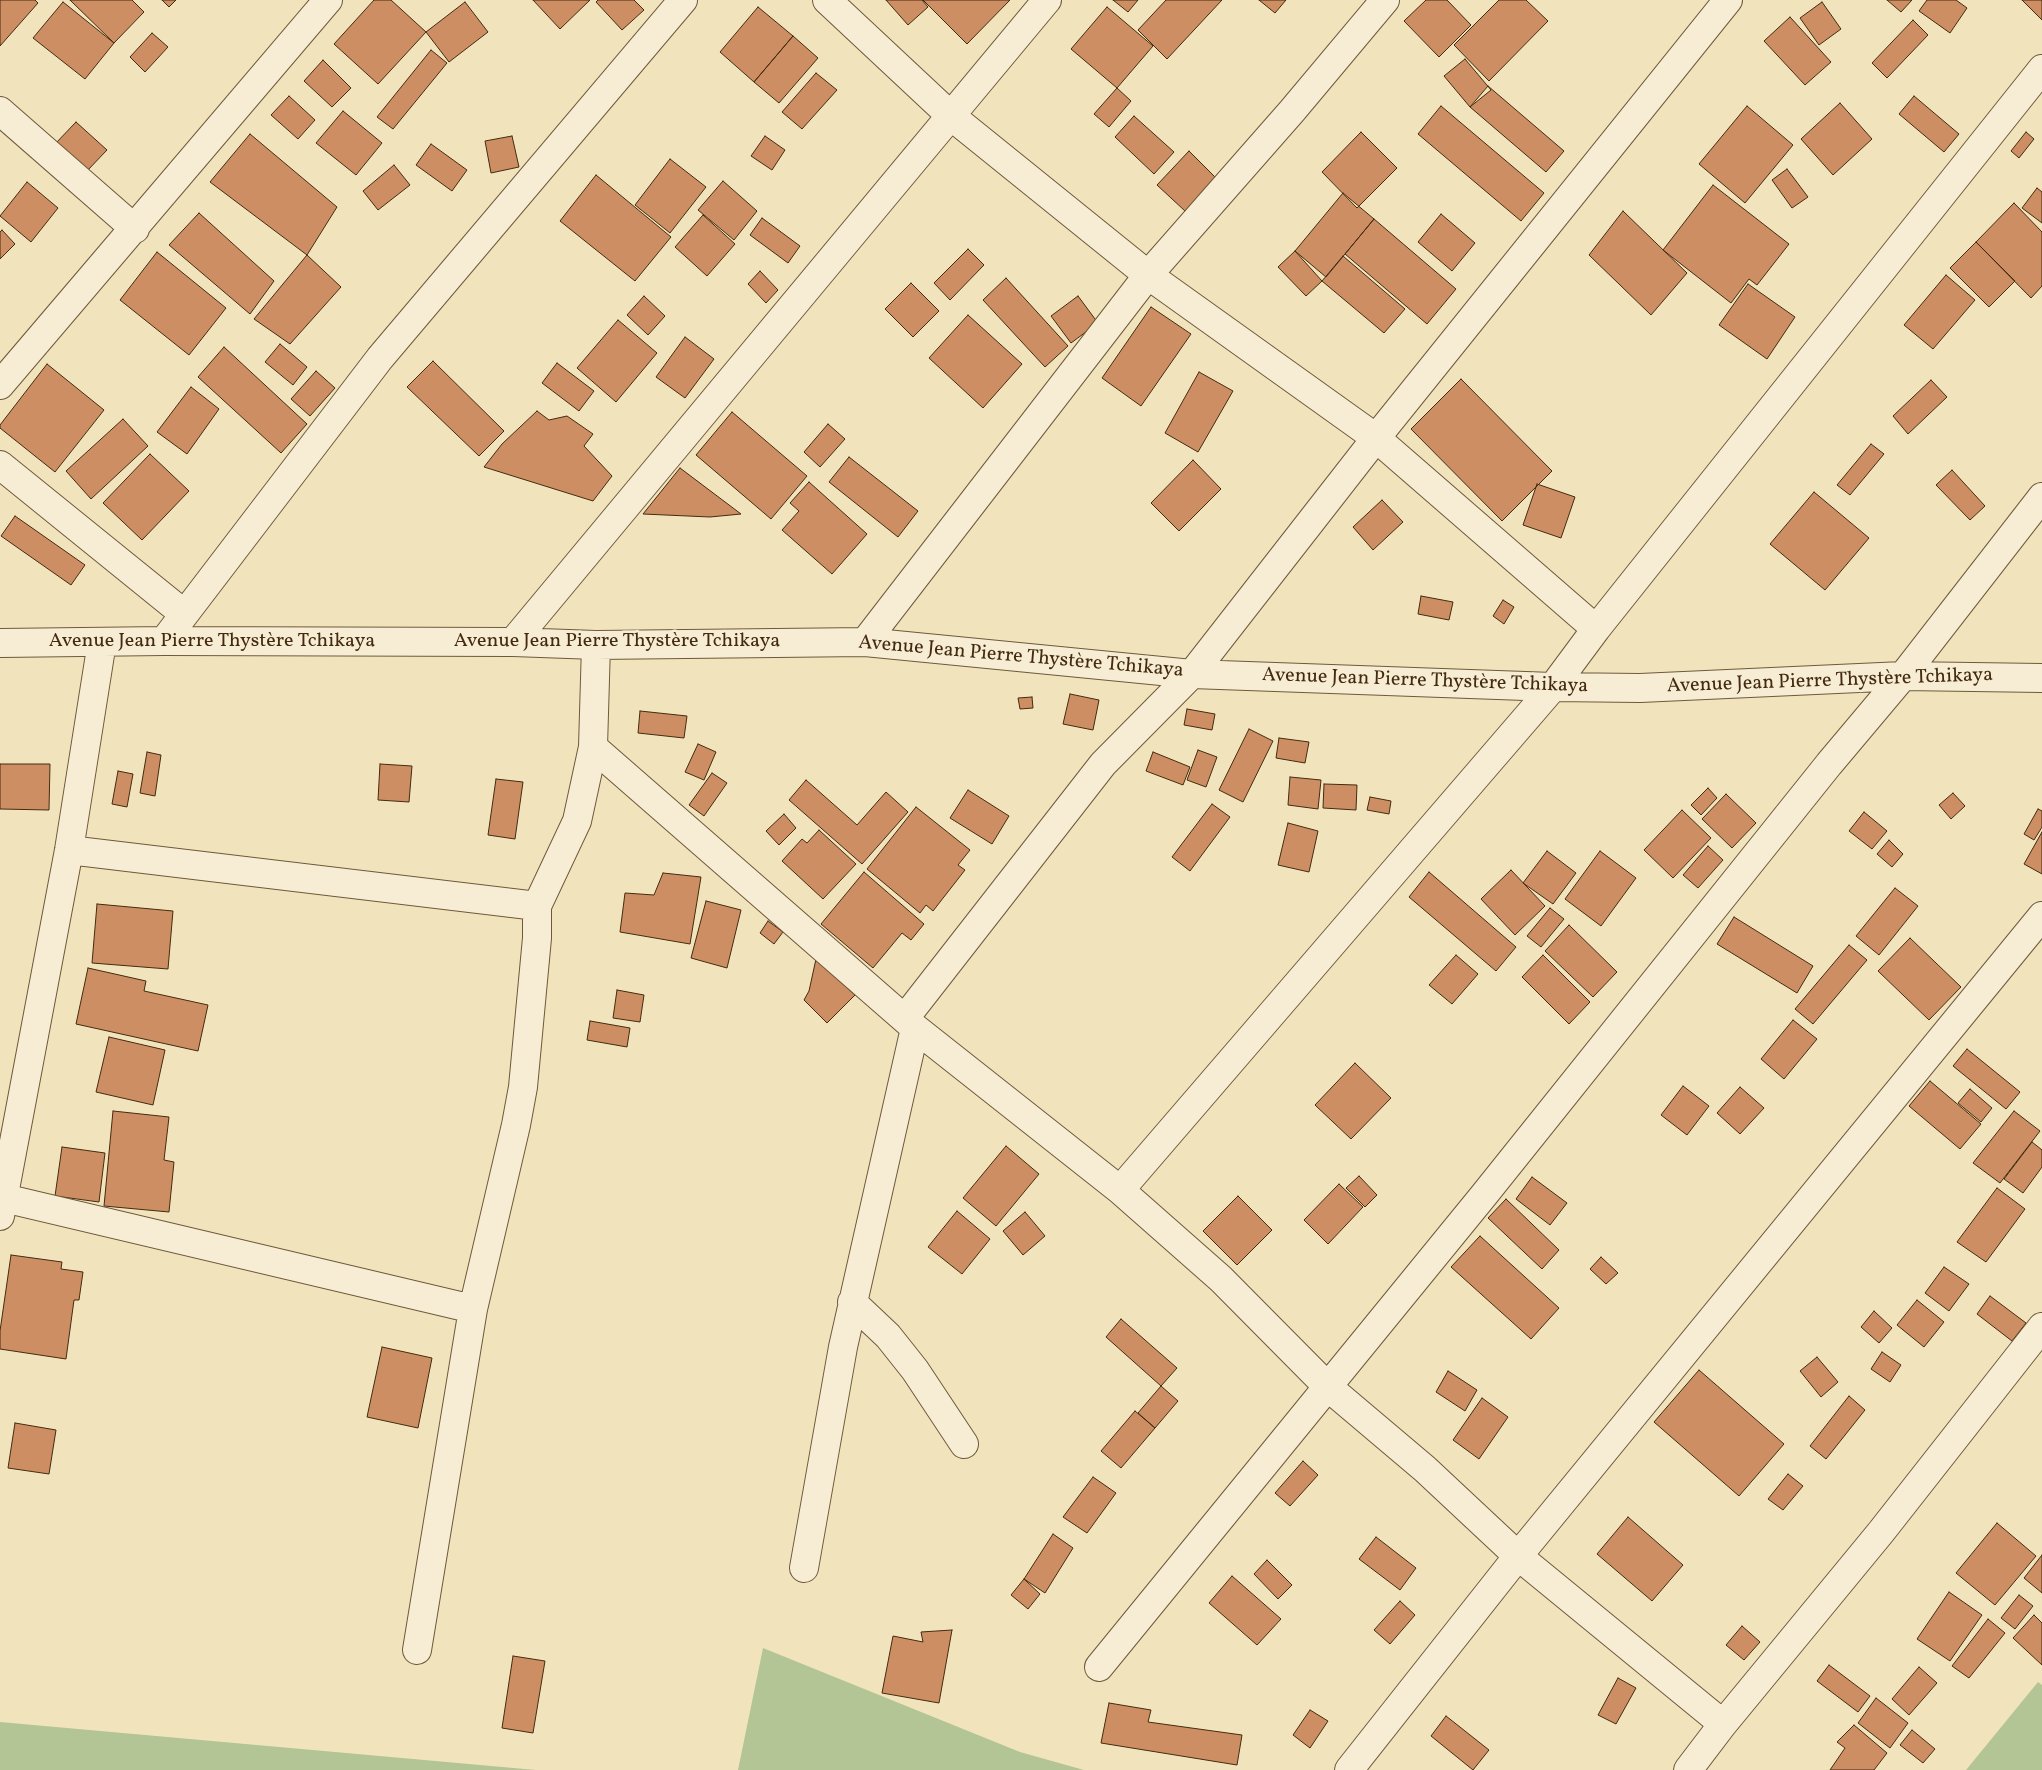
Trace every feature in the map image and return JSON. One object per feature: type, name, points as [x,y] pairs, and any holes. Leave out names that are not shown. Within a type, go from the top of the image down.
[{"type":"street","points":[[0,385],[135,229],[328,0]]},
{"type":"street","points":[[164,641],[380,358],[683,0]]},
{"type":"street","points":[[827,0],[951,116],[1148,275],[1376,438],[1596,629]]},
{"type":"street","points":[[513,642],[1047,0]]},
{"type":"street","points":[[865,642],[1148,275],[1292,111],[1385,0]]},
{"type":"street","points":[[804,1568],[841,1356],[910,1023],[1102,764],[1192,674],[1376,438],[1728,0]]},
{"type":"street","points":[[1120,1190],[1553,687],[1596,629],[2042,69]]},
{"type":"street","points":[[0,111],[135,229]]},
{"type":"street","points":[[0,465],[184,613]]},
{"type":"street","points":[[1099,1667],[1328,1387],[1829,764],[1903,676],[2042,497]]},
{"type":"street","name":"Avenue Jean Pierre Thystère Tchikaya","points":[[0,643],[164,641],[513,642],[596,645],[865,642],[1192,674],[1553,687],[1640,688],[1903,676],[2042,678]]},
{"type":"street","points":[[102,642],[69,850],[1,1204],[473,1309]]},
{"type":"street","points":[[417,1650],[473,1309],[516,1126],[522,1087],[537,938],[537,906],[577,821],[593,747],[596,645]]},
{"type":"street","points":[[593,747],[910,1023],[1120,1190],[1222,1279],[1328,1387],[1424,1469],[1518,1556],[1723,1724]]},
{"type":"street","points":[[69,850],[537,906]]},
{"type":"street","points":[[1349,1770],[1518,1556],[2042,916]]},
{"type":"street","points":[[852,1302],[888,1336],[915,1370],[964,1444]]},
{"type":"street","points":[[1688,1770],[1723,1724],[1881,1532],[2042,1327]]},
{"type":"green space","points":[[763,1648],[1020,1752],[1084,1770],[738,1770]]},
{"type":"green space","points":[[2038,1682],[2042,1685],[2042,1770],[1966,1770]]},
{"type":"green space","points":[[0,1722],[536,1770],[0,1770]]},
{"type":"building","points":[[0,0],[35,0],[38,3],[0,46]]},
{"type":"building","points":[[70,0],[132,0],[144,12],[114,43]]},
{"type":"building","points":[[162,0],[176,0],[169,7]]},
{"type":"building","points":[[374,0],[391,0],[426,32],[378,84],[334,44]]},
{"type":"building","points":[[533,0],[590,0],[560,29]]},
{"type":"building","points":[[598,0],[634,0],[644,10],[622,30],[596,2]]},
{"type":"building","points":[[886,0],[922,0],[928,7],[908,25]]},
{"type":"building","points":[[923,0],[1010,0],[967,44]]},
{"type":"building","points":[[1113,0],[1138,0],[1128,12]]},
{"type":"building","points":[[1166,0],[1222,0],[1167,59],[1138,30]]},
{"type":"building","points":[[1259,0],[1286,0],[1275,13]]},
{"type":"building","points":[[1426,0],[1447,0],[1471,25],[1439,57],[1404,21]]},
{"type":"building","points":[[1499,0],[1526,0],[1548,21],[1489,81],[1454,45]]},
{"type":"building","points":[[1887,0],[1912,0],[1901,12]]},
{"type":"building","points":[[1927,0],[1956,0],[1967,8],[1950,33],[1919,11]]},
{"type":"building","points":[[2022,0],[2042,0],[2042,20]]},
{"type":"building","points":[[63,2],[114,43],[85,79],[33,38]]},
{"type":"building","points":[[465,2],[488,32],[449,62],[426,32]]},
{"type":"building","points":[[1822,2],[1841,29],[1819,45],[1800,18]]},
{"type":"building","points":[[758,7],[793,36],[754,82],[720,52]]},
{"type":"building","points":[[1107,7],[1153,46],[1117,88],[1071,49]]},
{"type":"building","points":[[1790,17],[1831,62],[1805,85],[1764,41]]},
{"type":"building","points":[[1913,20],[1928,35],[1887,78],[1872,63]]},
{"type":"building","points":[[152,33],[168,47],[145,72],[130,57]]},
{"type":"building","points":[[793,36],[818,58],[779,103],[754,82]]},
{"type":"building","points":[[431,50],[447,63],[393,129],[377,117]]},
{"type":"building","points":[[1465,59],[1491,90],[1470,107],[1444,76]]},
{"type":"building","points":[[323,60],[351,88],[332,107],[304,81]]},
{"type":"building","points":[[816,73],[837,90],[802,129],[782,112]]},
{"type":"building","points":[[1488,86],[1564,151],[1546,172],[1470,107]]},
{"type":"building","points":[[1117,88],[1131,101],[1109,127],[1094,114]]},
{"type":"building","points":[[289,96],[315,120],[298,139],[271,115]]},
{"type":"building","points":[[1914,96],[1959,134],[1944,152],[1899,114]]},
{"type":"building","points":[[1840,103],[1872,139],[1833,175],[1801,139]]},
{"type":"building","points":[[1441,106],[1544,193],[1521,221],[1418,134]]},
{"type":"building","points":[[1747,106],[1793,145],[1745,203],[1699,164]]},
{"type":"building","points":[[343,111],[382,143],[356,175],[316,143]]},
{"type":"building","points":[[1134,116],[1174,152],[1154,174],[1115,137]]},
{"type":"building","points":[[76,122],[107,150],[86,172],[55,144]]},
{"type":"building","points":[[1361,132],[1397,168],[1357,208],[1322,172]]},
{"type":"building","points":[[2026,132],[2034,139],[2019,158],[2011,151]]},
{"type":"building","points":[[250,134],[337,207],[307,255],[210,182]]},
{"type":"building","points":[[512,136],[519,167],[491,173],[485,141]]},
{"type":"building","points":[[765,136],[785,150],[772,170],[751,156]]},
{"type":"building","points":[[431,144],[467,170],[452,191],[416,165]]},
{"type":"building","points":[[1189,151],[1217,179],[1185,211],[1157,185]]},
{"type":"building","points":[[670,159],[706,187],[670,233],[635,205]]},
{"type":"building","points":[[394,165],[410,185],[378,210],[363,191]]},
{"type":"building","points":[[1787,169],[1808,197],[1792,208],[1772,180]]},
{"type":"building","points":[[596,175],[671,237],[635,281],[560,221]]},
{"type":"building","points":[[723,181],[757,211],[734,240],[698,210]]},
{"type":"building","points":[[27,182],[58,208],[31,242],[0,216]]},
{"type":"building","points":[[1713,185],[1789,244],[1757,285],[1749,279],[1731,303],[1663,250]]},
{"type":"building","points":[[2037,188],[2042,192],[2042,223],[2022,208]]},
{"type":"building","points":[[1343,193],[1374,219],[1326,277],[1295,251]]},
{"type":"building","points":[[2014,203],[2042,232],[2042,286],[2031,298],[1976,242]]},
{"type":"building","points":[[1623,211],[1687,273],[1651,315],[1589,255]]},
{"type":"building","points":[[199,213],[274,281],[250,314],[169,245]]},
{"type":"building","points":[[1441,214],[1475,243],[1452,271],[1418,242]]},
{"type":"building","points":[[703,215],[735,244],[707,276],[675,247]]},
{"type":"building","points":[[762,218],[800,246],[788,263],[750,235]]},
{"type":"building","points":[[1374,219],[1456,289],[1427,324],[1345,254]]},
{"type":"building","points":[[2,230],[15,244],[0,259],[0,232]]},
{"type":"building","points":[[1976,242],[2015,281],[1989,307],[1950,268]]},
{"type":"building","points":[[968,249],[984,265],[950,300],[934,283]]},
{"type":"building","points":[[1295,251],[1322,281],[1306,296],[1278,267]]},
{"type":"building","points":[[157,252],[226,308],[189,355],[120,300]]},
{"type":"building","points":[[307,255],[341,287],[290,344],[254,319]]},
{"type":"building","points":[[1343,256],[1405,309],[1384,333],[1322,281]]},
{"type":"building","points":[[760,271],[778,290],[766,303],[748,284]]},
{"type":"building","points":[[1946,275],[1975,300],[1933,349],[1904,325]]},
{"type":"building","points":[[1006,278],[1068,346],[1045,367],[983,300]]},
{"type":"building","points":[[911,283],[939,311],[913,337],[885,309]]},
{"type":"building","points":[[1748,284],[1795,317],[1767,359],[1719,325]]},
{"type":"building","points":[[644,296],[665,316],[648,335],[627,315]]},
{"type":"building","points":[[1078,296],[1098,323],[1071,343],[1051,316]]},
{"type":"building","points":[[1151,307],[1191,334],[1141,406],[1102,378]]},
{"type":"building","points":[[968,315],[1022,364],[983,408],[929,358]]},
{"type":"building","points":[[618,320],[657,353],[616,402],[577,368]]},
{"type":"building","points":[[685,337],[714,359],[685,398],[656,377]]},
{"type":"building","points":[[280,344],[307,367],[293,385],[265,362]]},
{"type":"building","points":[[224,347],[307,424],[281,453],[198,377]]},
{"type":"building","points":[[433,361],[504,431],[479,456],[407,387]]},
{"type":"building","points":[[557,363],[594,391],[579,411],[542,383]]},
{"type":"building","points":[[47,364],[104,410],[55,472],[0,428],[0,425]]},
{"type":"building","points":[[316,371],[335,388],[310,416],[291,399]]},
{"type":"building","points":[[1199,372],[1233,391],[1198,452],[1165,433]]},
{"type":"building","points":[[1461,379],[1552,471],[1502,521],[1411,429]]},
{"type":"building","points":[[1931,380],[1947,397],[1908,434],[1893,416]]},
{"type":"building","points":[[191,387],[219,409],[187,454],[157,432]]},
{"type":"building","points":[[537,411],[549,420],[567,416],[593,434],[584,446],[612,476],[593,501],[484,467],[502,444]]},
{"type":"building","points":[[732,412],[807,476],[771,519],[696,455]]},
{"type":"building","points":[[123,419],[148,446],[91,499],[66,471]]},
{"type":"building","points":[[828,424],[845,439],[820,467],[804,452]]},
{"type":"building","points":[[1871,444],[1884,454],[1850,495],[1837,485]]},
{"type":"building","points":[[150,454],[189,491],[142,540],[103,503]]},
{"type":"building","points":[[849,457],[918,511],[898,537],[829,482]]},
{"type":"building","points":[[1193,460],[1221,489],[1179,531],[1151,503]]},
{"type":"building","points":[[680,468],[741,514],[710,517],[643,514]]},
{"type":"building","points":[[1952,470],[1985,506],[1970,520],[1936,485]]},
{"type":"building","points":[[809,482],[867,534],[832,574],[782,530],[799,511],[790,503]]},
{"type":"building","points":[[1537,484],[1575,497],[1561,538],[1523,525]]},
{"type":"building","points":[[1814,492],[1869,538],[1825,590],[1770,544]]},
{"type":"building","points":[[1382,500],[1403,522],[1373,550],[1353,527]]},
{"type":"building","points":[[15,516],[85,565],[71,585],[1,536]]},
{"type":"building","points":[[1421,596],[1453,602],[1449,620],[1418,614]]},
{"type":"building","points":[[1503,600],[1514,607],[1504,624],[1493,616]]},
{"type":"building","points":[[1070,694],[1099,700],[1093,730],[1063,724]]},
{"type":"building","points":[[1032,697],[1033,708],[1020,709],[1018,698]]},
{"type":"building","points":[[1187,709],[1215,714],[1212,730],[1184,725]]},
{"type":"building","points":[[640,711],[687,716],[684,738],[638,733]]},
{"type":"building","points":[[1249,729],[1273,741],[1243,802],[1219,790]]},
{"type":"building","points":[[1279,738],[1309,742],[1305,763],[1276,758]]},
{"type":"building","points":[[698,744],[716,752],[704,780],[685,772]]},
{"type":"building","points":[[1198,750],[1217,757],[1206,787],[1187,780]]},
{"type":"building","points":[[147,752],[161,755],[155,796],[140,793]]},
{"type":"building","points":[[1153,752],[1190,767],[1183,785],[1146,771]]},
{"type":"building","points":[[0,764],[50,764],[49,810],[0,809]]},
{"type":"building","points":[[380,764],[412,766],[409,802],[378,800]]},
{"type":"building","points":[[118,771],[133,774],[127,807],[112,804]]},
{"type":"building","points":[[712,773],[727,783],[704,816],[689,805]]},
{"type":"building","points":[[1290,777],[1321,780],[1318,809],[1288,805]]},
{"type":"building","points":[[496,779],[523,782],[515,839],[488,835]]},
{"type":"building","points":[[806,780],[857,825],[886,792],[908,812],[862,864],[789,800]]},
{"type":"building","points":[[1324,784],[1357,785],[1356,810],[1323,808]]},
{"type":"building","points":[[1708,788],[1717,798],[1701,815],[1691,805]]},
{"type":"building","points":[[968,790],[1009,816],[992,844],[950,818]]},
{"type":"building","points":[[1953,793],[1965,806],[1951,819],[1939,805]]},
{"type":"building","points":[[1726,794],[1756,823],[1732,848],[1702,819]]},
{"type":"building","points":[[1370,797],[1391,801],[1389,814],[1367,810]]},
{"type":"building","points":[[1212,804],[1230,817],[1190,871],[1172,857]]},
{"type":"building","points":[[916,807],[970,850],[958,865],[965,870],[933,911],[926,905],[920,913],[867,869]]},
{"type":"building","points":[[2038,809],[2042,811],[2042,827],[2034,840],[2024,834]]},
{"type":"building","points":[[1682,810],[1711,838],[1673,878],[1644,850]]},
{"type":"building","points":[[1864,812],[1887,831],[1872,849],[1849,831]]},
{"type":"building","points":[[784,814],[796,828],[779,845],[766,831]]},
{"type":"building","points":[[1288,823],[1318,831],[1309,872],[1278,865]]},
{"type":"building","points":[[819,830],[856,864],[823,899],[782,861],[802,839],[807,843]]},
{"type":"building","points":[[2042,832],[2042,874],[2024,864]]},
{"type":"building","points":[[1889,840],[1903,854],[1892,867],[1877,854]]},
{"type":"building","points":[[1708,846],[1723,860],[1698,888],[1683,875]]},
{"type":"building","points":[[1547,851],[1576,873],[1553,904],[1523,883]]},
{"type":"building","points":[[1600,851],[1636,878],[1601,926],[1565,899]]},
{"type":"building","points":[[1511,870],[1545,906],[1515,935],[1481,899]]},
{"type":"building","points":[[864,872],[924,924],[911,940],[902,933],[873,968],[821,924]]},
{"type":"building","points":[[1429,872],[1516,947],[1496,971],[1409,897]]},
{"type":"building","points":[[663,873],[701,877],[690,944],[620,932],[625,893],[654,895]]},
{"type":"building","points":[[1895,888],[1918,906],[1879,955],[1856,936]]},
{"type":"building","points":[[706,901],[741,910],[727,968],[691,958]]},
{"type":"building","points":[[97,904],[173,911],[168,969],[92,963]]},
{"type":"building","points":[[1550,908],[1564,919],[1541,947],[1527,936]]},
{"type":"building","points":[[1734,917],[1813,966],[1797,993],[1717,944]]},
{"type":"building","points":[[768,921],[783,932],[774,944],[760,933]]},
{"type":"building","points":[[1569,925],[1617,972],[1593,997],[1545,951]]},
{"type":"building","points":[[1910,938],[1961,987],[1929,1020],[1878,971]]},
{"type":"building","points":[[1849,945],[1867,960],[1813,1024],[1795,1009]]},
{"type":"building","points":[[1456,955],[1478,974],[1452,1004],[1429,985]]},
{"type":"building","points":[[1543,955],[1590,1002],[1569,1024],[1522,977]]},
{"type":"building","points":[[816,959],[855,995],[827,1023],[804,1000],[809,991]]},
{"type":"building","points":[[88,968],[146,981],[144,991],[208,1005],[198,1051],[76,1024]]},
{"type":"building","points":[[617,990],[644,995],[640,1022],[613,1018]]},
{"type":"building","points":[[1793,1020],[1817,1039],[1784,1079],[1761,1059]]},
{"type":"building","points":[[590,1021],[630,1028],[627,1047],[587,1040]]},
{"type":"building","points":[[109,1037],[165,1050],[153,1105],[96,1092]]},
{"type":"building","points":[[1967,1049],[2020,1092],[2006,1109],[1953,1066]]},
{"type":"building","points":[[1355,1063],[1391,1098],[1351,1139],[1315,1105]]},
{"type":"building","points":[[1930,1081],[1981,1124],[1960,1149],[1909,1106]]},
{"type":"building","points":[[1683,1086],[1709,1106],[1687,1135],[1661,1115]]},
{"type":"building","points":[[1740,1087],[1764,1108],[1740,1134],[1717,1113]]},
{"type":"building","points":[[1970,1089],[1992,1108],[1981,1122],[1958,1103]]},
{"type":"building","points":[[113,1111],[169,1117],[164,1160],[174,1162],[169,1212],[104,1206]]},
{"type":"building","points":[[2014,1111],[2040,1131],[2000,1183],[1973,1163]]},
{"type":"building","points":[[2032,1142],[2042,1150],[2042,1167],[2023,1193],[2004,1179]]},
{"type":"building","points":[[1006,1146],[1039,1174],[996,1226],[963,1198]]},
{"type":"building","points":[[62,1147],[105,1153],[99,1202],[55,1196]]},
{"type":"building","points":[[1359,1176],[1377,1195],[1365,1207],[1346,1188]]},
{"type":"building","points":[[1532,1177],[1567,1203],[1550,1225],[1516,1199]]},
{"type":"building","points":[[1339,1184],[1363,1207],[1328,1244],[1304,1220]]},
{"type":"building","points":[[1997,1188],[2025,1209],[1986,1262],[1957,1242]]},
{"type":"building","points":[[1238,1196],[1272,1230],[1237,1265],[1203,1231]]},
{"type":"building","points":[[1506,1199],[1559,1250],[1542,1269],[1488,1218]]},
{"type":"building","points":[[957,1211],[990,1239],[962,1274],[928,1247]]},
{"type":"building","points":[[1025,1212],[1045,1236],[1023,1255],[1003,1231]]},
{"type":"building","points":[[1480,1236],[1559,1308],[1531,1339],[1451,1267]]},
{"type":"building","points":[[11,1255],[62,1262],[61,1269],[83,1272],[79,1300],[74,1300],[66,1359],[0,1349],[0,1331]]},
{"type":"building","points":[[1601,1257],[1618,1273],[1606,1284],[1590,1269]]},
{"type":"building","points":[[1944,1267],[1969,1284],[1949,1311],[1925,1293]]},
{"type":"building","points":[[1990,1296],[2026,1323],[2012,1341],[1977,1314]]},
{"type":"building","points":[[1917,1300],[1944,1322],[1924,1347],[1897,1325]]},
{"type":"building","points":[[1874,1311],[1892,1328],[1879,1343],[1861,1327]]},
{"type":"building","points":[[1121,1319],[1177,1368],[1161,1386],[1106,1337]]},
{"type":"building","points":[[382,1347],[432,1358],[418,1428],[367,1417]]},
{"type":"building","points":[[1882,1352],[1901,1365],[1890,1382],[1871,1369]]},
{"type":"building","points":[[1817,1357],[1838,1382],[1821,1397],[1800,1371]]},
{"type":"building","points":[[1699,1370],[1784,1444],[1739,1496],[1654,1422]]},
{"type":"building","points":[[1448,1371],[1477,1390],[1465,1411],[1436,1392]]},
{"type":"building","points":[[1161,1386],[1178,1401],[1155,1428],[1138,1413]]},
{"type":"building","points":[[1849,1396],[1865,1410],[1826,1459],[1810,1446]]},
{"type":"building","points":[[1482,1398],[1508,1417],[1479,1459],[1453,1440]]},
{"type":"building","points":[[1135,1411],[1155,1428],[1121,1468],[1101,1451]]},
{"type":"building","points":[[15,1423],[56,1430],[49,1474],[8,1468]]},
{"type":"building","points":[[1303,1461],[1318,1475],[1290,1506],[1275,1493]]},
{"type":"building","points":[[1788,1474],[1803,1486],[1783,1510],[1768,1499]]},
{"type":"building","points":[[1093,1477],[1116,1493],[1087,1533],[1063,1517]]},
{"type":"building","points":[[1628,1517],[1683,1565],[1652,1601],[1597,1554]]},
{"type":"building","points":[[1997,1523],[2036,1556],[1995,1605],[1956,1573]]},
{"type":"building","points":[[1053,1534],[1073,1548],[1045,1593],[1024,1579]]},
{"type":"building","points":[[1376,1537],[1416,1568],[1400,1590],[1359,1559]]},
{"type":"building","points":[[2042,1555],[2042,1593],[2024,1578]]},
{"type":"building","points":[[1267,1560],[1292,1585],[1278,1599],[1254,1574]]},
{"type":"building","points":[[1232,1576],[1281,1619],[1257,1645],[1209,1603]]},
{"type":"building","points":[[1024,1579],[1040,1594],[1028,1609],[1011,1595]]},
{"type":"building","points":[[1949,1592],[1982,1615],[1950,1661],[1917,1639]]},
{"type":"building","points":[[2019,1595],[2033,1606],[2015,1629],[2001,1618]]},
{"type":"building","points":[[1400,1601],[1415,1615],[1390,1644],[1374,1630]]},
{"type":"building","points":[[2034,1615],[2042,1623],[2042,1665],[2013,1638]]},
{"type":"building","points":[[1988,1619],[2005,1633],[1969,1678],[1952,1666]]},
{"type":"building","points":[[1742,1626],[1760,1642],[1744,1660],[1726,1645]]},
{"type":"building","points":[[952,1630],[939,1703],[882,1693],[893,1636],[923,1642],[921,1632]]},
{"type":"building","points":[[513,1656],[545,1661],[533,1733],[502,1728]]},
{"type":"building","points":[[1829,1665],[1870,1696],[1858,1712],[1817,1681]]},
{"type":"building","points":[[1919,1667],[1937,1683],[1909,1715],[1892,1699]]},
{"type":"building","points":[[1618,1678],[1636,1688],[1616,1724],[1598,1715]]},
{"type":"building","points":[[1876,1698],[1908,1723],[1890,1748],[1858,1723]]},
{"type":"building","points":[[1109,1703],[1151,1710],[1148,1722],[1242,1735],[1237,1765],[1101,1743]]},
{"type":"building","points":[[1310,1710],[1328,1721],[1310,1748],[1293,1735]]},
{"type":"building","points":[[1446,1716],[1489,1750],[1473,1770],[1431,1736]]},
{"type":"building","points":[[1854,1725],[1887,1753],[1874,1770],[1830,1770],[1845,1748],[1837,1742]]},
{"type":"building","points":[[1912,1730],[1935,1749],[1923,1763],[1900,1745]]}]
